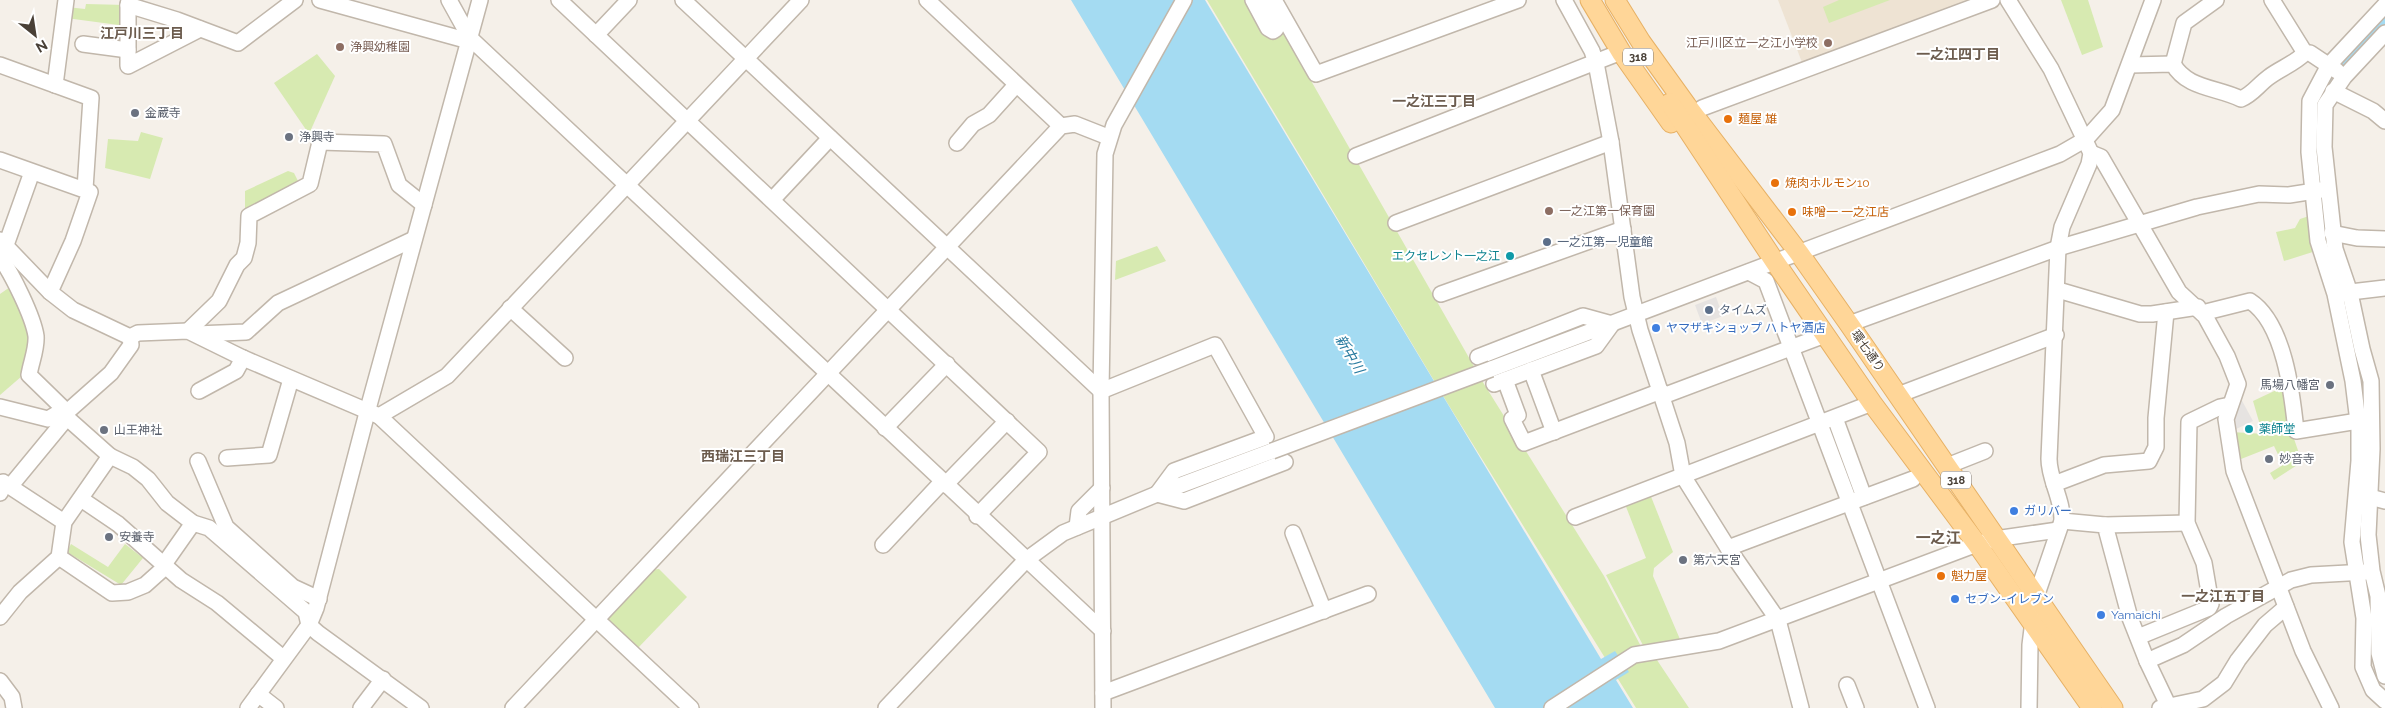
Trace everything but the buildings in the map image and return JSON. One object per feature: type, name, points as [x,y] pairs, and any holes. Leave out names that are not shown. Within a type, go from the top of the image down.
[{"type":"main road","points":[[1590,0],[1621,52],[1720,191],[1775,262]]},
{"type":"main road","name":"318","points":[[1602,0],[1619,29],[1688,109]]},
{"type":"main road","name":"318","points":[[1615,0],[1641,42],[1688,109],[1775,262],[1872,403],[1976,544],[2092,708]]},
{"type":"main road","points":[[1628,0],[1688,109]]},
{"type":"main road","name":"環七通り","points":[[1688,109],[1799,253],[2113,708]]},
{"type":"street","points":[[55,85],[66,0]]},
{"type":"street","points":[[200,29],[128,66],[129,3],[200,29],[238,43],[295,0]]},
{"type":"street","points":[[320,0],[469,40]]},
{"type":"street","points":[[449,0],[469,40],[1103,632]]},
{"type":"street","points":[[248,708],[283,658],[310,625],[319,599],[373,412],[414,239],[480,0]]},
{"type":"street","points":[[559,0],[1040,452],[978,516]]},
{"type":"street","points":[[596,35],[629,0]]},
{"type":"street","points":[[683,0],[1102,391]]},
{"type":"street","points":[[373,412],[447,376],[800,0]]},
{"type":"street","points":[[927,0],[1061,126]]},
{"type":"street","points":[[1102,708],[1104,168],[1111,131],[1184,0]]},
{"type":"street","points":[[1253,0],[1268,28],[1273,31],[1276,25],[1264,0]]},
{"type":"street","points":[[1274,0],[1316,74],[1518,0]]},
{"type":"street","points":[[1554,0],[1592,64]]},
{"type":"street","points":[[1564,0],[1592,51],[1592,64],[1607,143],[1608,197],[1619,230],[1630,316],[1677,443],[1679,477],[1706,530],[1774,622]]},
{"type":"street","points":[[1688,109],[1992,0]]},
{"type":"street","points":[[2008,0],[2051,69],[2088,146],[2089,164],[2062,227],[2058,248],[2058,290],[2049,469],[2062,512],[2060,526],[2036,597],[2027,707]]},
{"type":"street","points":[[1496,378],[1630,316],[2060,154],[2088,146],[2112,110],[2154,0]]},
{"type":"street","points":[[2216,0],[2184,23],[2173,64],[2178,74],[2194,84],[2224,91],[2241,99],[2252,94],[2269,77],[2284,69],[2305,53],[2310,53],[2336,70]]},
{"type":"street","points":[[2272,0],[2305,53]]},
{"type":"street","points":[[2369,708],[2383,695],[2373,690],[2363,667],[2364,618],[2352,542],[2359,460],[2358,421],[2342,294],[2332,233],[2321,190],[2310,101],[2385,5]]},
{"type":"street","points":[[2385,33],[2336,70],[2333,91],[2325,105],[2318,242],[2378,381],[2372,448],[2368,535],[2372,572],[2382,614],[2379,653],[2385,676]]},
{"type":"street","points":[[83,44],[128,50]]},
{"type":"street","points":[[1356,156],[1621,52]]},
{"type":"street","points":[[2130,65],[2173,64]]},
{"type":"street","points":[[0,65],[91,98],[85,189]]},
{"type":"street","points":[[956,143],[973,124],[989,115],[1016,85]]},
{"type":"street","points":[[2333,91],[2373,111],[2385,121]]},
{"type":"street","points":[[512,708],[1061,126],[1075,124],[1111,131]]},
{"type":"street","points":[[772,200],[830,138]]},
{"type":"street","points":[[191,332],[219,301],[237,265],[244,258],[248,243],[249,216],[310,184],[320,142],[384,144],[399,185],[424,205]]},
{"type":"street","points":[[1396,223],[1607,143]]},
{"type":"street","points":[[2088,146],[2101,157],[2179,292],[2200,310],[2227,356],[2238,384],[2226,419],[2234,471],[2303,651],[2332,708]]},
{"type":"street","points":[[0,160],[90,192],[73,241],[50,292]]},
{"type":"street","points":[[32,172],[2,247],[36,335],[36,347],[29,375],[110,456],[134,468],[148,479],[166,503],[193,523],[209,528],[306,612],[310,625],[420,708]]},
{"type":"street","points":[[1849,324],[2058,248],[2197,207],[2259,194],[2289,195],[2321,190]]},
{"type":"street","points":[[1441,294],[1619,230]]},
{"type":"street","points":[[2332,233],[2357,238],[2385,239]]},
{"type":"street","points":[[130,337],[138,333],[246,332],[278,303],[414,239]]},
{"type":"street","points":[[2,247],[50,292],[73,310],[130,337]]},
{"type":"street","points":[[1749,272],[1766,281],[1927,708]]},
{"type":"street","points":[[2342,294],[2385,288]]},
{"type":"street","points":[[2058,290],[2140,314],[2200,310],[2250,301],[2261,309],[2276,337],[2292,387],[2296,431],[2358,421]]},
{"type":"street","points":[[510,308],[565,358]]},
{"type":"street","points":[[2054,484],[2104,465],[2149,461],[2156,447],[2156,418],[2166,312]]},
{"type":"street","points":[[1478,357],[1583,316],[1612,324]]},
{"type":"street","points":[[886,708],[1026,560],[1063,533],[1269,444],[1496,378],[1531,370],[1596,346],[1612,324]]},
{"type":"street","points":[[191,332],[243,358],[373,412],[691,708]]},
{"type":"street","points":[[1496,378],[1518,414],[1512,419],[1524,443],[1825,335]]},
{"type":"street","points":[[1898,395],[2056,335]]},
{"type":"street","points":[[2,486],[12,483],[65,420],[66,414],[112,373],[131,345],[130,337]]},
{"type":"street","points":[[1102,391],[1215,345],[1269,444]]},
{"type":"street","points":[[199,391],[236,371],[243,358]]},
{"type":"street","points":[[885,428],[946,364]]},
{"type":"street","points":[[1531,370],[1554,432]]},
{"type":"street","points":[[227,458],[269,455],[291,379]]},
{"type":"street","points":[[1575,517],[1872,403]]},
{"type":"street","points":[[2138,638],[2210,608],[2211,604],[2204,562],[2187,523],[2189,422],[2220,407],[2230,405]]},
{"type":"street","points":[[0,408],[48,419],[60,412],[66,414]]},
{"type":"street","points":[[1834,418],[1864,496]]},
{"type":"street","points":[[883,545],[1007,421]]},
{"type":"street","points":[[1947,466],[1986,451]]},
{"type":"street","points":[[0,618],[20,592],[59,557],[64,522],[110,456]]},
{"type":"street","points":[[198,462],[226,527],[293,587],[319,599]]},
{"type":"street","points":[[1157,494],[1184,501],[1285,462]]},
{"type":"street","points":[[1679,477],[1728,548],[1774,622],[1797,707]]},
{"type":"street","points":[[1728,548],[1913,479]]},
{"type":"street","points":[[2,486],[64,522]]},
{"type":"street","points":[[1077,527],[1079,511],[1102,488]]},
{"type":"street","points":[[2370,497],[2385,501]]},
{"type":"street","points":[[81,499],[118,524],[181,580],[216,604],[283,658]]},
{"type":"street","points":[[59,557],[112,593],[128,592],[144,585],[164,568],[193,523]]},
{"type":"street","points":[[1552,708],[1634,655],[1719,641],[1880,582],[1976,544],[2060,526],[2187,523]]},
{"type":"street","points":[[2105,525],[2138,638],[2164,706],[2202,699],[2224,683],[2238,660],[2264,625],[2286,606]]},
{"type":"street","points":[[1293,533],[1324,611]]},
{"type":"street","points":[[2147,661],[2183,645],[2278,586],[2311,575],[2372,572]]},
{"type":"street","points":[[1103,693],[1368,594]]},
{"type":"street","points":[[361,708],[383,679]]},
{"type":"street","points":[[0,681],[12,696],[16,708]]},
{"type":"street","points":[[1847,685],[1856,708]]},
{"type":"street","points":[[258,694],[276,708]]},
{"type":"shaded area","name":"江戸川区立一之江小学校","points":[[1778,0],[1984,0],[1803,65]]},
{"type":"shaded area","name":"タイムズ","points":[[1716,297],[1723,316],[1702,324],[1695,305]]},
{"type":"shaded area","points":[[2240,397],[2253,421],[2232,431],[2236,400]]},
{"type":"green space","points":[[1207,0],[1265,0],[1484,384],[1604,576],[1646,656],[1655,657],[1689,708],[1636,708],[1448,404]]},
{"type":"green space","points":[[1839,0],[1890,0],[1829,23],[1823,7]]},
{"type":"green space","points":[[2061,0],[2088,0],[2103,47],[2082,55]]},
{"type":"green space","points":[[86,4],[126,5],[126,26],[66,18],[67,7],[85,9]]},
{"type":"green space","points":[[2385,5],[2385,29],[2344,69],[2333,60]]},
{"type":"green space","points":[[317,54],[335,76],[309,134],[274,83]]},
{"type":"green space","points":[[141,132],[163,138],[150,179],[105,168],[108,139],[138,141]]},
{"type":"green space","points":[[288,171],[294,173],[299,183],[245,213],[245,191]]},
{"type":"green space","points":[[2309,216],[2316,251],[2284,261],[2276,232],[2295,228],[2300,219]]},
{"type":"green space","points":[[1157,246],[1166,261],[1115,280],[1116,261]]},
{"type":"green space","points":[[10,287],[26,323],[32,347],[22,376],[0,395],[0,294]]},
{"type":"green space","points":[[2287,385],[2290,430],[2287,433],[2292,433],[2302,462],[2274,480],[2270,473],[2283,465],[2274,446],[2236,461],[2231,432],[2265,434],[2262,432],[2253,401]]},
{"type":"green space","points":[[1648,489],[1673,552],[1654,568],[1653,576],[1682,644],[1645,649],[1606,575],[1646,558],[1623,499]]},
{"type":"green space","points":[[71,544],[108,567],[125,544],[143,558],[121,585],[67,552]]},
{"type":"green space","points":[[659,569],[687,597],[636,650],[606,621],[606,617],[649,570]]},
{"type":"water","name":"新中川","points":[[1071,0],[1205,0],[1601,659],[1615,651],[1629,672],[1616,680],[1633,708],[1495,708]]},
{"type":"waterway","points":[[2318,123],[2321,89],[2385,19]]},
{"type":"waterway","points":[[2362,519],[2360,556],[2363,568]]},
{"type":"place","name":"江戸川区立一之江小学校","points":[[1828,43]]},
{"type":"place","name":"浄興幼稚園","points":[[340,47]]},
{"type":"place","name":"金蔵寺","points":[[135,113]]},
{"type":"place","name":"麺屋 雄","points":[[1728,119]]},
{"type":"place","name":"浄興寺","points":[[289,137]]},
{"type":"place","name":"焼肉ホルモン10","points":[[1775,183]]},
{"type":"place","name":"一之江第一保育園","points":[[1549,211]]},
{"type":"place","name":"味噌一 一之江店","points":[[1792,212]]},
{"type":"place","name":"一之江第一児童館","points":[[1547,242]]},
{"type":"place","name":"エクセレント一之江","points":[[1510,256]]},
{"type":"place","name":"タイムズ","points":[[1709,310]]},
{"type":"place","name":"ヤマザキショップ ハトヤ酒店","points":[[1656,328]]},
{"type":"place","name":"馬場八幡宮","points":[[2330,385]]},
{"type":"place","name":"薬師堂","points":[[2249,429]]},
{"type":"place","name":"山王神社","points":[[104,430]]},
{"type":"place","name":"妙音寺","points":[[2269,459]]},
{"type":"place","name":"ガリバー","points":[[2014,511]]},
{"type":"place","name":"安養寺","points":[[109,537]]},
{"type":"place","name":"第六天宮","points":[[1683,560]]},
{"type":"place","name":"魁力屋","points":[[1941,576]]},
{"type":"place","name":"セブン-イレブン","points":[[1955,599]]},
{"type":"place","name":"Yamaichi","points":[[2101,615]]},
{"type":"district","name":"江戸川三丁目","points":[[142,33]]},
{"type":"district","name":"一之江四丁目","points":[[1958,54]]},
{"type":"district","name":"一之江三丁目","points":[[1434,101]]},
{"type":"district","name":"西瑞江三丁目","points":[[743,456]]},
{"type":"district","name":"一之江","points":[[1938,538]]},
{"type":"district","name":"一之江五丁目","points":[[2223,596]]}]
